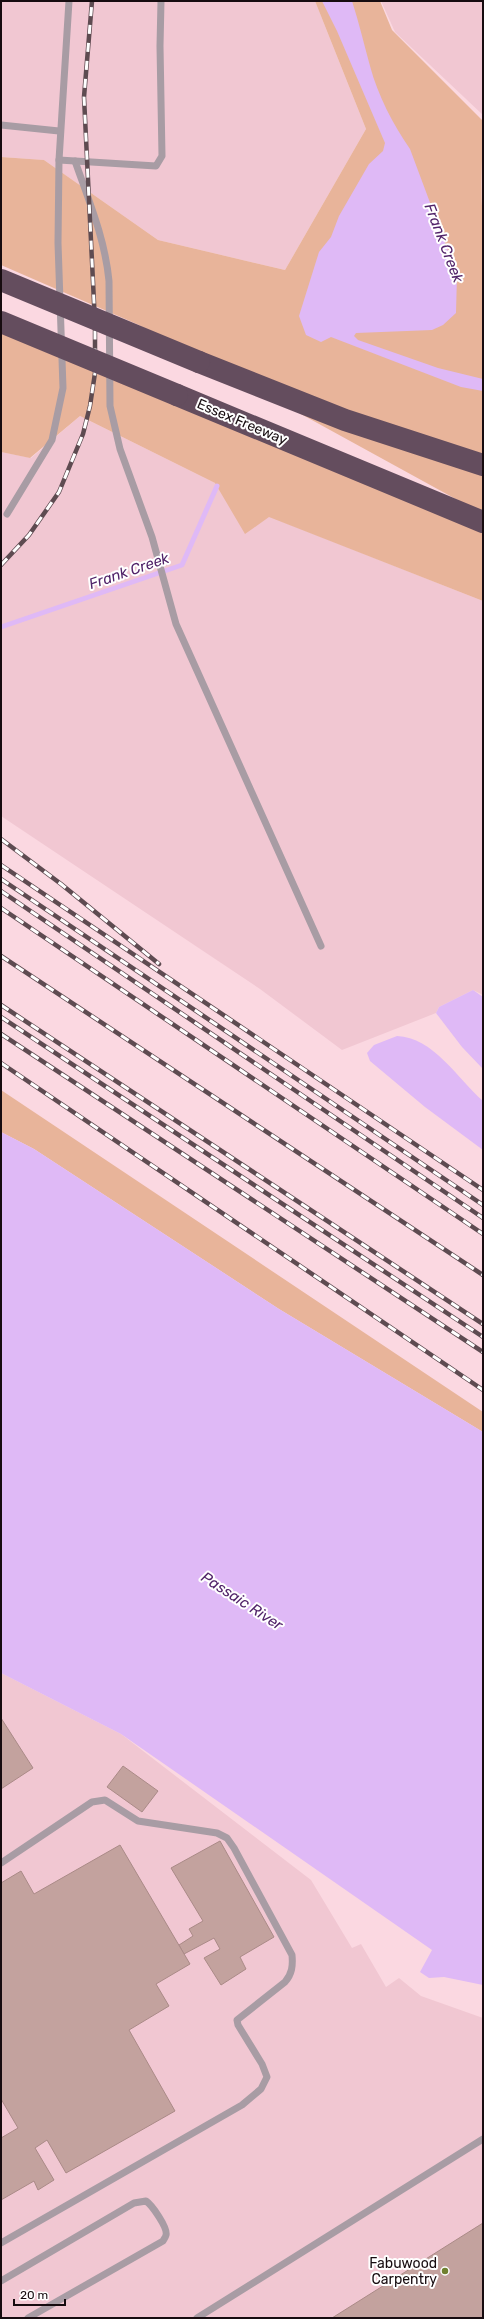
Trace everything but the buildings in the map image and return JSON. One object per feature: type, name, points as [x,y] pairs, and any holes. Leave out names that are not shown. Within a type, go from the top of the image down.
[{"type":"highway","points":[[1,280],[198,362],[345,420],[483,465]]},
{"type":"highway","name":"Essex Freeway","points":[[1,322],[483,522]]},
{"type":"lane","points":[[7,514],[52,440],[63,388],[58,243],[58,160],[69,1]]},
{"type":"lane","points":[[58,160],[144,167],[156,166],[162,156],[160,54],[161,1]]},
{"type":"lane","points":[[1,125],[59,131]]},
{"type":"lane","points":[[75,162],[98,228],[107,262],[109,281],[110,406],[120,449],[152,537],[176,624],[321,946]]},
{"type":"lane","points":[[1,1863],[92,1802],[105,1800],[138,1821],[217,1833],[227,1838],[234,1848],[292,1960],[290,1976],[285,1982],[237,2020],[238,2025],[262,2064],[267,2077],[261,2090],[242,2105],[1,2243]]},
{"type":"lane","points":[[197,2318],[483,2140]]},
{"type":"lane","points":[[1,2281],[134,2203],[146,2201],[151,2205],[165,2230],[166,2236],[162,2241],[28,2318]]},
{"type":"shaded area","points":[[1,1],[315,1],[366,129],[285,270],[158,240],[44,160],[1,157]]},
{"type":"shaded area","points":[[315,1],[380,1],[392,30],[483,121],[483,514],[139,325],[1,265],[1,157],[44,160],[158,240],[285,270],[366,129]]},
{"type":"shaded area","points":[[381,1],[483,1],[483,115],[395,32]]},
{"type":"shaded area","points":[[1,325],[483,522],[483,601],[269,517],[245,534],[215,483],[80,416],[30,458],[1,452]]},
{"type":"shaded area","points":[[80,416],[215,483],[268,516],[483,601],[483,995],[473,990],[439,1007],[436,1013],[342,1050],[260,989],[1,816],[1,452],[31,458]]},
{"type":"shaded area","points":[[1,1090],[483,1412],[483,1432],[279,1309],[34,1149],[1,1132]]},
{"type":"shaded area","points":[[1,1673],[121,1734],[311,1880],[352,1948],[361,1944],[386,1987],[399,1978],[421,1996],[483,2018],[483,2318],[1,2318]]},
{"type":"water","points":[[322,1],[352,1],[377,88],[392,120],[410,149],[457,275],[456,313],[443,325],[432,330],[356,333],[354,336],[358,340],[438,368],[483,379],[483,391],[461,387],[331,337],[321,342],[306,335],[299,316],[319,252],[331,237],[339,216],[369,164],[383,151],[385,143],[337,31]]},
{"type":"water","points":[[473,990],[483,997],[483,1069],[462,1047],[436,1013],[439,1007]]},
{"type":"water","points":[[397,1036],[410,1038],[422,1043],[433,1051],[483,1101],[483,1150],[425,1107],[370,1061],[367,1053],[374,1045]]},
{"type":"water","name":"Passaic River","points":[[1,1132],[34,1149],[279,1309],[483,1432],[483,1985],[444,1977],[429,1978],[420,1972],[432,1950],[121,1734],[1,1673]]},
{"type":"waterway","name":"Frank Creek","points":[[1,627],[182,565],[217,486]]},
{"type":"railway","points":[[1,565],[29,535],[59,492],[83,434],[90,406],[95,373],[95,323],[84,97],[92,1]]},
{"type":"railway","points":[[1,839],[61,884],[159,964]]},
{"type":"railway","points":[[1,865],[483,1190]]},
{"type":"railway","points":[[1,879],[483,1205]]},
{"type":"railway","points":[[1,891],[483,1218]]},
{"type":"railway","points":[[1,908],[483,1234]]},
{"type":"railway","points":[[1,956],[483,1275]]},
{"type":"railway","points":[[1,1005],[483,1324]]},
{"type":"railway","points":[[1,1017],[483,1337]]},
{"type":"railway","points":[[1,1034],[483,1352]]},
{"type":"railway","points":[[1,1063],[483,1390]]},
{"type":"place","name":"Fabuwood Carpentry","points":[[445,2271]]}]
